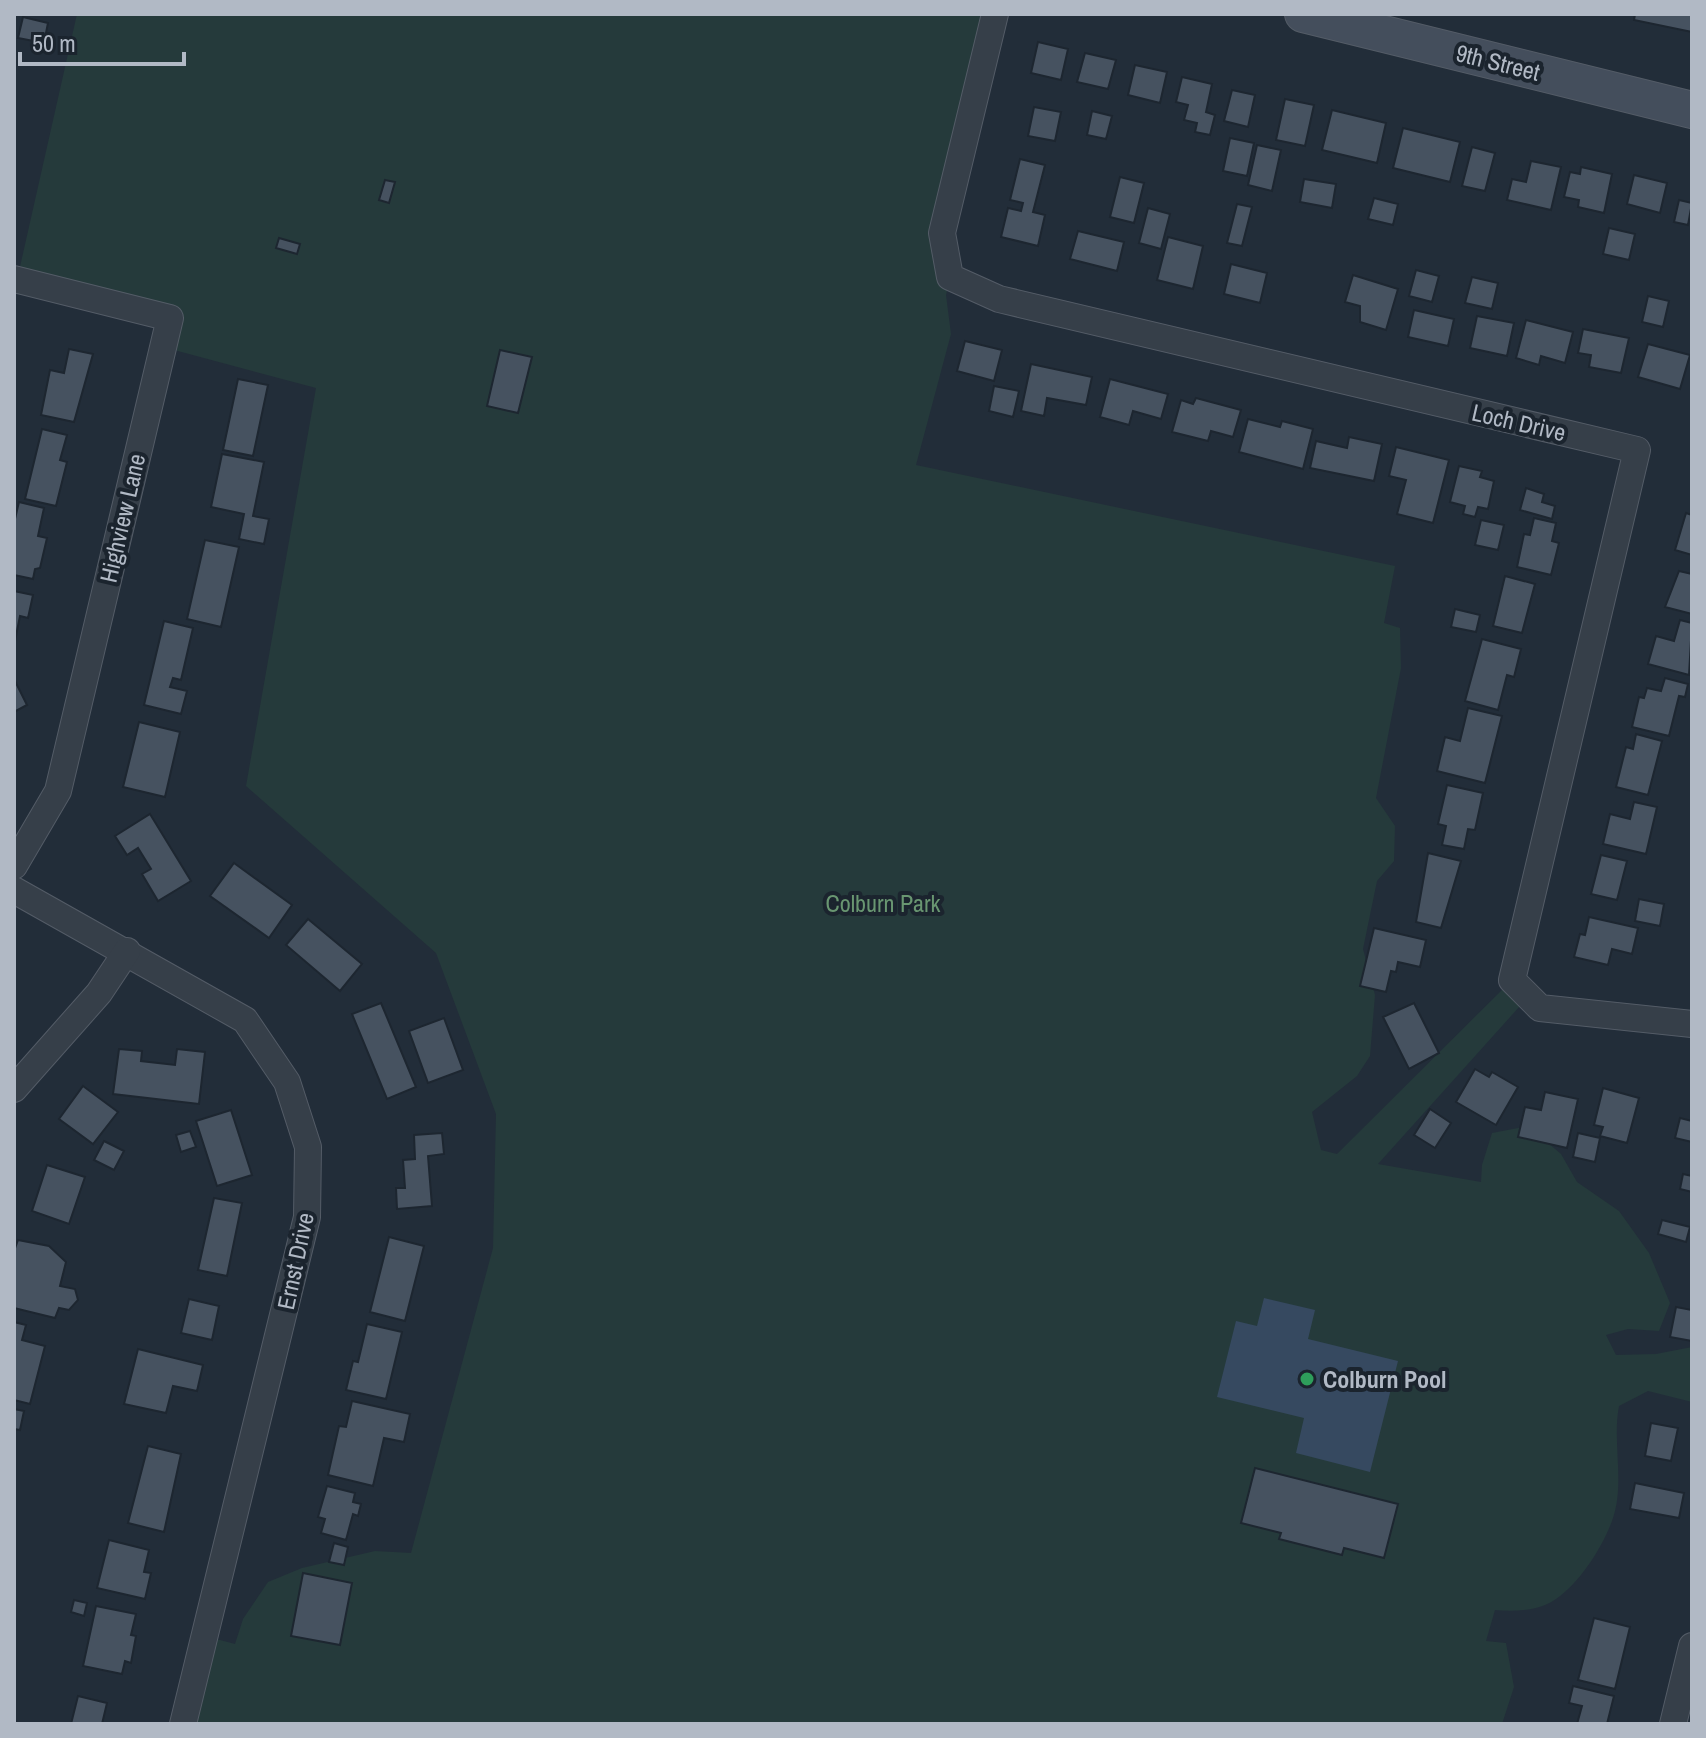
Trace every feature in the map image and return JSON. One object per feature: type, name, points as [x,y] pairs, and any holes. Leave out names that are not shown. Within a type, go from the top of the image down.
[{"type":"street","name":"Loch Drive","points":[[995,14],[942,233],[950,277],[999,299],[1637,450],[1512,980],[1540,1008],[1692,1024]]},
{"type":"street","name":"9th Street","points":[[1303,14],[1692,110]]},
{"type":"street","name":"Highview Lane","points":[[14,279],[170,318],[58,791],[14,866]]},
{"type":"street","name":"Ernst Drive","points":[[14,890],[245,1020],[287,1082],[308,1147],[307,1217],[183,1724]]},
{"type":"street","points":[[14,1089],[99,993],[127,951]]},
{"type":"street","points":[[1673,1724],[1692,1646]]},
{"type":"green space","name":"Colburn Park","points":[[77,14],[995,14],[942,233],[950,277],[946,295],[951,334],[916,465],[1395,566],[1384,623],[1400,628],[1401,668],[1376,798],[1395,826],[1394,861],[1377,881],[1363,949],[1375,995],[1370,1056],[1357,1076],[1312,1112],[1321,1150],[1337,1154],[1512,980],[1529,996],[1378,1164],[1481,1182],[1482,1165],[1492,1133],[1528,1126],[1561,1154],[1577,1182],[1619,1211],[1649,1253],[1670,1303],[1659,1331],[1628,1329],[1606,1335],[1616,1355],[1656,1354],[1692,1347],[1692,1402],[1648,1391],[1619,1406],[1616,1504],[1604,1540],[1590,1563],[1565,1592],[1542,1606],[1518,1611],[1495,1610],[1486,1641],[1506,1643],[1514,1687],[1502,1724],[183,1724],[205,1636],[235,1644],[243,1619],[268,1582],[302,1568],[375,1551],[411,1553],[493,1248],[496,1114],[436,953],[246,786],[316,388],[163,347],[169,318],[17,280]]},
{"type":"water","name":"Colburn Pool","points":[[1264,1298],[1315,1310],[1308,1339],[1398,1361],[1370,1472],[1296,1453],[1304,1418],[1217,1397],[1236,1321],[1257,1326]]},
{"type":"building","points":[[1635,14],[1692,14],[1692,32],[1634,20]]},
{"type":"building","points":[[23,17],[48,23],[44,43],[18,38]]},
{"type":"building","points":[[1038,42],[1068,49],[1061,80],[1031,73]]},
{"type":"building","points":[[1085,53],[1116,60],[1108,89],[1077,82]]},
{"type":"building","points":[[1135,65],[1167,72],[1160,103],[1128,95]]},
{"type":"building","points":[[1182,77],[1212,84],[1206,112],[1215,115],[1210,135],[1195,132],[1197,123],[1184,120],[1188,105],[1176,102]]},
{"type":"building","points":[[1232,90],[1255,95],[1248,127],[1224,121]]},
{"type":"building","points":[[1285,99],[1314,105],[1305,146],[1276,140]]},
{"type":"building","points":[[1034,107],[1061,112],[1055,141],[1028,136]]},
{"type":"building","points":[[1332,110],[1386,123],[1377,163],[1322,150]]},
{"type":"building","points":[[1092,111],[1112,116],[1106,139],[1087,135]]},
{"type":"building","points":[[1403,128],[1460,142],[1450,182],[1393,168]]},
{"type":"building","points":[[1230,138],[1254,143],[1247,176],[1223,171]]},
{"type":"building","points":[[1257,145],[1281,150],[1272,191],[1248,185]]},
{"type":"building","points":[[1472,147],[1495,153],[1485,191],[1462,186]]},
{"type":"building","points":[[1020,159],[1045,165],[1033,212],[1045,215],[1038,246],[1001,237],[1008,208],[1021,211],[1023,203],[1010,200]]},
{"type":"building","points":[[1531,161],[1561,167],[1551,210],[1507,200],[1512,179],[1526,182]]},
{"type":"building","points":[[1581,167],[1612,174],[1604,213],[1578,207],[1579,200],[1564,197],[1570,172],[1580,174]]},
{"type":"building","points":[[1634,175],[1667,183],[1660,213],[1627,204]]},
{"type":"building","points":[[1120,177],[1144,183],[1134,223],[1110,217]]},
{"type":"building","points":[[1304,179],[1336,184],[1332,208],[1300,202]]},
{"type":"building","points":[[385,180],[395,182],[389,203],[379,200]]},
{"type":"building","points":[[1374,198],[1398,204],[1393,225],[1368,219]]},
{"type":"building","points":[[1679,200],[1692,203],[1688,225],[1674,222]]},
{"type":"building","points":[[1237,204],[1252,207],[1242,246],[1227,243]]},
{"type":"building","points":[[1148,208],[1170,214],[1161,249],[1139,243]]},
{"type":"building","points":[[1609,228],[1635,234],[1629,260],[1603,254]]},
{"type":"building","points":[[1078,231],[1124,242],[1117,271],[1070,259]]},
{"type":"building","points":[[1168,237],[1203,246],[1193,289],[1157,280]]},
{"type":"building","points":[[279,238],[300,244],[297,254],[276,248]]},
{"type":"building","points":[[1231,264],[1267,273],[1260,303],[1224,294]]},
{"type":"building","points":[[1416,270],[1439,276],[1432,302],[1409,296]]},
{"type":"building","points":[[1353,275],[1398,289],[1386,330],[1360,322],[1360,306],[1345,302]]},
{"type":"building","points":[[1472,277],[1498,283],[1492,309],[1465,303]]},
{"type":"building","points":[[1648,296],[1669,301],[1663,327],[1642,322]]},
{"type":"building","points":[[1414,310],[1454,319],[1448,346],[1408,337]]},
{"type":"building","points":[[1477,316],[1514,323],[1507,356],[1470,348]]},
{"type":"building","points":[[1526,320],[1573,332],[1565,363],[1541,356],[1539,365],[1516,358]]},
{"type":"building","points":[[1583,329],[1629,338],[1621,373],[1589,367],[1591,355],[1578,353]]},
{"type":"building","points":[[965,341],[1002,350],[994,381],[957,371]]},
{"type":"building","points":[[1648,344],[1690,355],[1680,389],[1638,377]]},
{"type":"building","points":[[69,349],[93,354],[74,422],[41,415],[50,370],[64,373]]},
{"type":"building","points":[[500,350],[532,357],[518,413],[487,406]]},
{"type":"building","points":[[1031,364],[1092,377],[1086,405],[1047,398],[1044,416],[1021,411]]},
{"type":"building","points":[[238,379],[268,385],[253,456],[223,450]]},
{"type":"building","points":[[1110,379],[1168,394],[1161,419],[1133,411],[1129,425],[1100,417]]},
{"type":"building","points":[[994,386],[1019,391],[1013,417],[989,411]]},
{"type":"building","points":[[1196,398],[1241,410],[1233,437],[1211,431],[1208,441],[1172,432],[1181,400],[1193,404]]},
{"type":"building","points":[[1248,419],[1280,427],[1282,421],[1313,429],[1303,469],[1239,452]]},
{"type":"building","points":[[42,429],[67,435],[60,460],[67,462],[56,506],[25,499]]},
{"type":"building","points":[[1349,437],[1382,444],[1374,481],[1310,468],[1316,441],[1347,448]]},
{"type":"building","points":[[1396,447],[1449,460],[1433,523],[1397,514],[1406,480],[1389,476]]},
{"type":"building","points":[[222,454],[264,462],[253,516],[269,519],[264,544],[239,539],[244,514],[211,507]]},
{"type":"building","points":[[1459,466],[1482,471],[1480,477],[1494,481],[1488,509],[1478,507],[1475,517],[1463,514],[1465,506],[1450,502]]},
{"type":"building","points":[[1526,488],[1544,494],[1542,502],[1555,506],[1552,519],[1520,510]]},
{"type":"building","points":[[19,502],[44,508],[38,536],[47,538],[40,568],[35,569],[33,579],[14,575],[14,523]]},
{"type":"building","points":[[1686,513],[1692,515],[1692,555],[1675,550]]},
{"type":"building","points":[[1534,518],[1556,523],[1552,541],[1559,543],[1551,575],[1517,567],[1524,534],[1530,535]]},
{"type":"building","points":[[1481,520],[1504,525],[1498,550],[1475,545]]},
{"type":"building","points":[[205,540],[239,547],[221,627],[187,619]]},
{"type":"building","points":[[1679,571],[1692,574],[1692,614],[1665,607]]},
{"type":"building","points":[[1505,576],[1535,584],[1522,633],[1493,626]]},
{"type":"building","points":[[14,591],[33,595],[28,618],[20,616],[14,646]]},
{"type":"building","points":[[1455,609],[1480,615],[1476,632],[1451,627]]},
{"type":"building","points":[[1680,620],[1692,623],[1689,675],[1648,664],[1656,636],[1674,641]]},
{"type":"building","points":[[164,621],[193,628],[181,680],[173,678],[170,687],[187,691],[181,714],[144,705]]},
{"type":"building","points":[[1482,639],[1521,649],[1514,677],[1507,675],[1498,710],[1465,701]]},
{"type":"building","points":[[1665,678],[1688,684],[1685,697],[1679,696],[1669,736],[1632,727],[1639,697],[1644,698],[1647,688],[1661,691]]},
{"type":"building","points":[[14,679],[27,705],[14,712]]},
{"type":"building","points":[[1468,708],[1502,716],[1485,783],[1437,771],[1445,737],[1460,741]]},
{"type":"building","points":[[139,722],[180,732],[165,797],[123,787]]},
{"type":"building","points":[[1636,734],[1662,741],[1648,795],[1616,787],[1626,747],[1633,749]]},
{"type":"building","points":[[1447,785],[1483,793],[1475,830],[1468,829],[1464,849],[1442,845],[1446,826],[1438,824]]},
{"type":"building","points":[[1634,802],[1657,807],[1646,854],[1603,844],[1610,814],[1630,819]]},
{"type":"building","points":[[150,814],[191,881],[158,901],[142,874],[151,869],[138,848],[127,855],[115,836]]},
{"type":"building","points":[[1428,853],[1461,861],[1441,928],[1416,922]]},
{"type":"building","points":[[1601,855],[1627,861],[1617,900],[1591,894]]},
{"type":"building","points":[[234,863],[292,905],[269,938],[210,896]]},
{"type":"building","points":[[1639,899],[1664,904],[1660,926],[1635,921]]},
{"type":"building","points":[[1589,917],[1638,928],[1632,954],[1612,949],[1608,965],[1574,957],[1580,934],[1585,935]]},
{"type":"building","points":[[308,919],[362,964],[340,991],[286,945]]},
{"type":"building","points":[[1374,928],[1426,940],[1420,967],[1398,962],[1396,972],[1391,971],[1386,992],[1360,986]]},
{"type":"building","points":[[381,1003],[416,1087],[387,1099],[352,1014]]},
{"type":"building","points":[[1414,1003],[1439,1053],[1409,1069],[1383,1017]]},
{"type":"building","points":[[444,1018],[463,1070],[428,1083],[409,1031]]},
{"type":"building","points":[[119,1049],[142,1051],[141,1061],[175,1065],[177,1049],[205,1052],[199,1104],[113,1094]]},
{"type":"building","points":[[1475,1069],[1489,1077],[1492,1072],[1518,1087],[1496,1125],[1456,1102]]},
{"type":"building","points":[[83,1086],[118,1112],[93,1144],[59,1119]]},
{"type":"building","points":[[1603,1088],[1639,1098],[1627,1143],[1600,1136],[1603,1127],[1594,1125]]},
{"type":"building","points":[[1545,1092],[1578,1099],[1567,1148],[1518,1137],[1525,1107],[1541,1110]]},
{"type":"building","points":[[1430,1109],[1451,1123],[1435,1148],[1414,1135]]},
{"type":"building","points":[[231,1110],[252,1175],[217,1186],[196,1121]]},
{"type":"building","points":[[1680,1118],[1692,1121],[1692,1142],[1675,1138]]},
{"type":"building","points":[[190,1131],[196,1147],[181,1152],[176,1135]]},
{"type":"building","points":[[442,1133],[444,1154],[428,1156],[432,1206],[397,1209],[396,1188],[405,1188],[403,1160],[415,1159],[414,1135]]},
{"type":"building","points":[[1578,1133],[1600,1138],[1595,1162],[1573,1157]]},
{"type":"building","points":[[104,1141],[124,1151],[114,1170],[94,1160]]},
{"type":"building","points":[[47,1165],[85,1177],[69,1224],[32,1211]]},
{"type":"building","points":[[1683,1174],[1692,1176],[1692,1192],[1680,1189]]},
{"type":"building","points":[[214,1198],[242,1203],[227,1276],[198,1270]]},
{"type":"building","points":[[1662,1220],[1690,1227],[1686,1242],[1658,1234]]},
{"type":"building","points":[[389,1237],[424,1246],[405,1321],[370,1312]]},
{"type":"building","points":[[18,1240],[49,1246],[66,1262],[60,1286],[75,1289],[78,1300],[69,1310],[59,1308],[55,1318],[14,1308],[14,1251]]},
{"type":"building","points":[[189,1299],[219,1306],[212,1340],[181,1333]]},
{"type":"building","points":[[1676,1307],[1692,1310],[1692,1341],[1670,1337]]},
{"type":"building","points":[[14,1322],[26,1325],[22,1340],[45,1346],[30,1404],[14,1400]]},
{"type":"building","points":[[367,1324],[402,1332],[386,1399],[346,1390],[353,1361],[358,1362]]},
{"type":"building","points":[[138,1349],[203,1365],[197,1391],[173,1386],[166,1413],[124,1404]]},
{"type":"building","points":[[352,1401],[410,1414],[404,1442],[384,1438],[373,1486],[328,1475],[339,1426],[346,1427]]},
{"type":"building","points":[[14,1409],[24,1411],[20,1430],[14,1429]]},
{"type":"building","points":[[1651,1423],[1678,1428],[1671,1461],[1645,1456]]},
{"type":"building","points":[[148,1446],[181,1454],[164,1532],[128,1523]]},
{"type":"building","points":[[1255,1468],[1398,1504],[1384,1558],[1344,1548],[1342,1555],[1279,1539],[1281,1533],[1241,1523]]},
{"type":"building","points":[[1635,1483],[1684,1493],[1679,1518],[1630,1509]]},
{"type":"building","points":[[327,1486],[355,1493],[353,1502],[361,1504],[358,1516],[353,1514],[346,1540],[321,1533],[325,1519],[318,1517]]},
{"type":"building","points":[[109,1540],[149,1550],[144,1572],[151,1573],[145,1599],[97,1588]]},
{"type":"building","points":[[334,1543],[348,1547],[344,1565],[329,1562]]},
{"type":"building","points":[[303,1573],[352,1583],[340,1645],[291,1636]]},
{"type":"building","points":[[74,1600],[87,1603],[84,1616],[71,1612]]},
{"type":"building","points":[[96,1606],[136,1614],[131,1635],[136,1636],[131,1663],[125,1661],[122,1674],[83,1666]]},
{"type":"building","points":[[1594,1618],[1630,1627],[1615,1689],[1578,1680]]},
{"type":"building","points":[[1573,1686],[1614,1696],[1607,1724],[1577,1724],[1582,1706],[1569,1703]]},
{"type":"building","points":[[78,1696],[107,1703],[102,1724],[71,1724]]},
{"type":"place","name":"Colburn Pool","points":[[1307,1379]]}]
